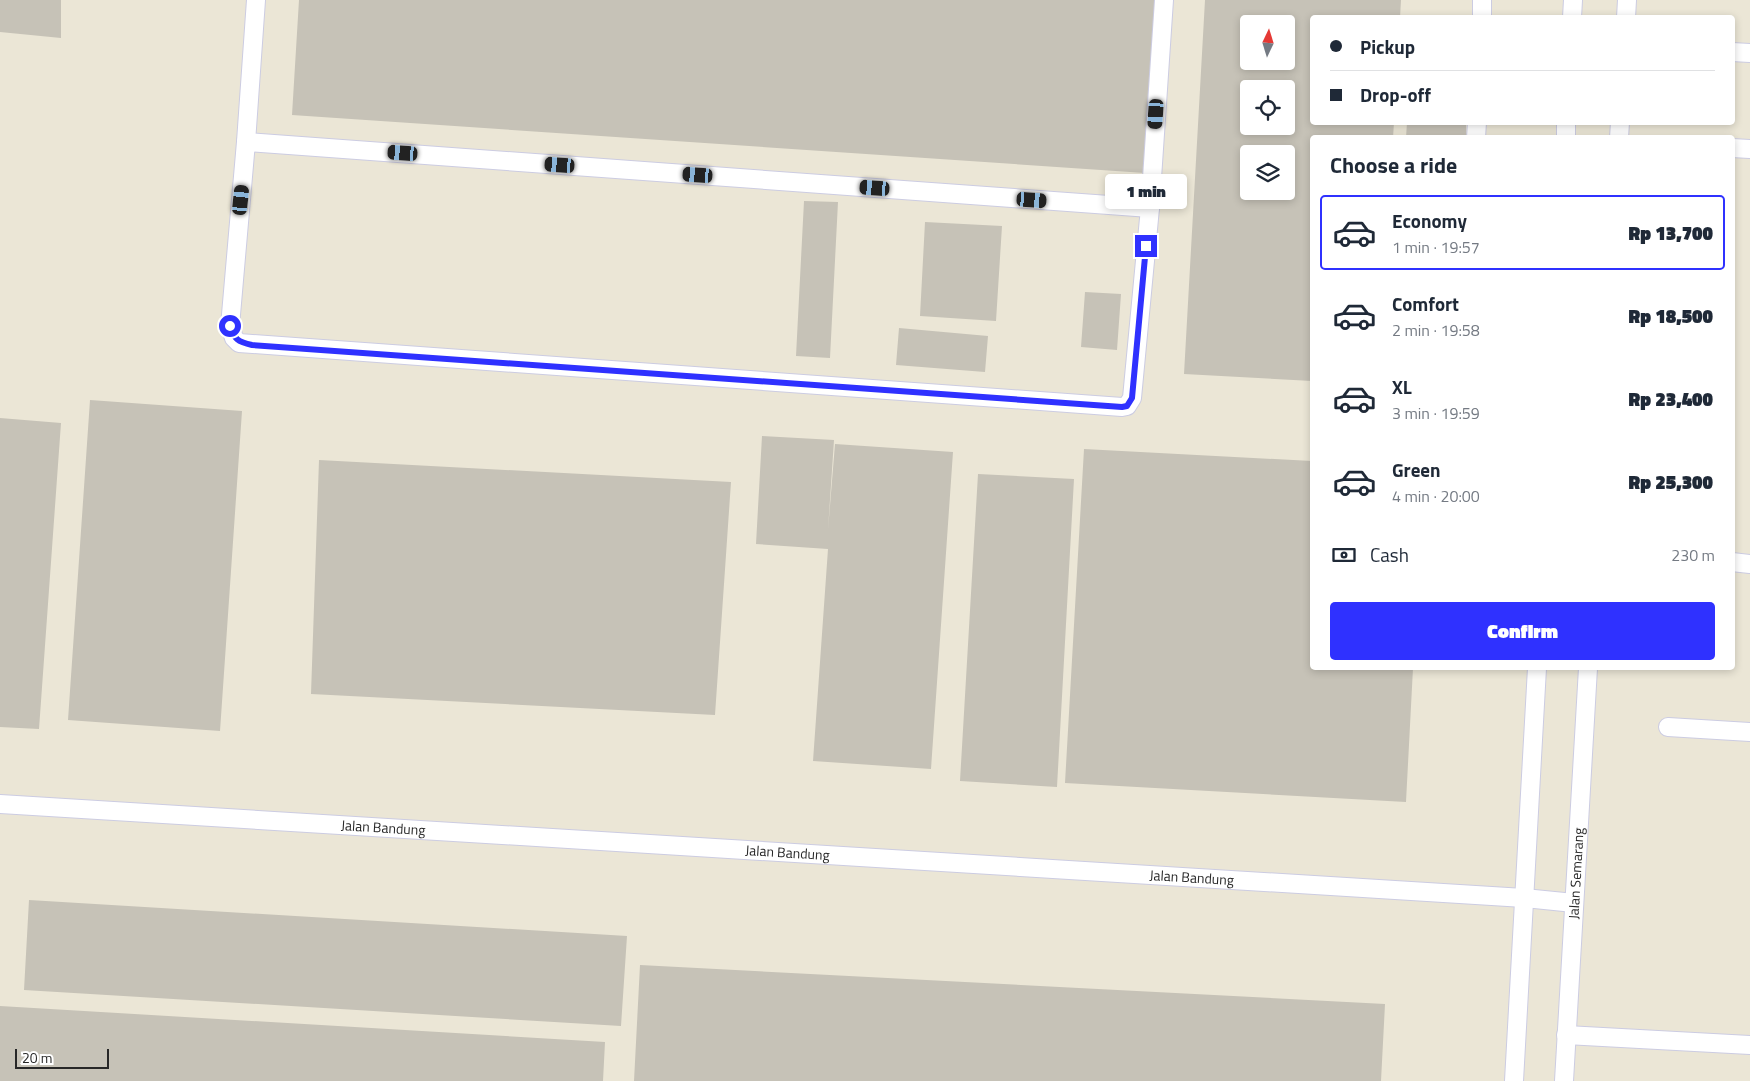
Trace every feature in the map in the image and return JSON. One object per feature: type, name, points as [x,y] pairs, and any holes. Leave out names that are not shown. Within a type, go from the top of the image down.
[{"type":"lane","points":[[256,0],[230,326],[234,338],[239,342],[272,346],[1122,407],[1127,406],[1132,398],[1150,208],[1164,0]]},
{"type":"lane","points":[[1482,0],[1482,15]]},
{"type":"lane","points":[[1572,15],[1573,0]]},
{"type":"lane","points":[[1626,15],[1627,0]]},
{"type":"lane","points":[[1735,52],[1750,53]]},
{"type":"lane","points":[[246,142],[1150,208]]},
{"type":"lane","points":[[1735,148],[1750,148]]},
{"type":"lane","points":[[1735,562],[1750,564]]},
{"type":"lane","points":[[1514,1081],[1536,670]]},
{"type":"lane","name":"Jalan Semarang","points":[[1564,1081],[1588,670]]},
{"type":"lane","points":[[1668,727],[1750,732]]},
{"type":"lane","name":"Jalan Bandung","points":[[0,804],[1524,898],[1574,904]]},
{"type":"lane","points":[[1566,1036],[1750,1044]]},
{"type":"building","points":[[0,0],[61,0],[61,38],[0,32]]},
{"type":"building","points":[[299,0],[1156,0],[1145,173],[292,115]]},
{"type":"building","points":[[1205,0],[1401,0],[1400,15],[1310,15],[1310,125],[1394,125],[1393,135],[1310,135],[1310,381],[1184,374]]},
{"type":"building","points":[[1407,125],[1466,125],[1466,135],[1406,135]]},
{"type":"building","points":[[804,201],[838,202],[830,358],[796,356]]},
{"type":"building","points":[[925,222],[1002,226],[996,321],[920,316]]},
{"type":"building","points":[[1085,292],[1121,294],[1117,350],[1081,347]]},
{"type":"building","points":[[899,328],[988,336],[985,372],[896,365]]},
{"type":"building","points":[[90,400],[242,411],[220,731],[68,720]]},
{"type":"building","points":[[0,418],[61,423],[39,729],[0,727]]},
{"type":"building","points":[[762,436],[834,440],[828,530],[835,444],[953,452],[931,769],[813,761],[828,549],[756,544]]},
{"type":"building","points":[[1084,449],[1310,461],[1310,670],[1413,670],[1406,802],[1065,783]]},
{"type":"building","points":[[319,460],[731,482],[715,715],[311,694]]},
{"type":"building","points":[[978,474],[1074,479],[1057,787],[960,781]]},
{"type":"building","points":[[29,900],[627,936],[621,1026],[24,990]]},
{"type":"building","points":[[640,965],[1385,1004],[1381,1081],[634,1081]]},
{"type":"building","points":[[0,1006],[605,1042],[603,1081],[0,1081]]},
{"type":"route","points":[[230,326],[234,338],[239,342],[252,345],[1122,407],[1127,406],[1132,398],[1146,246]]}]
